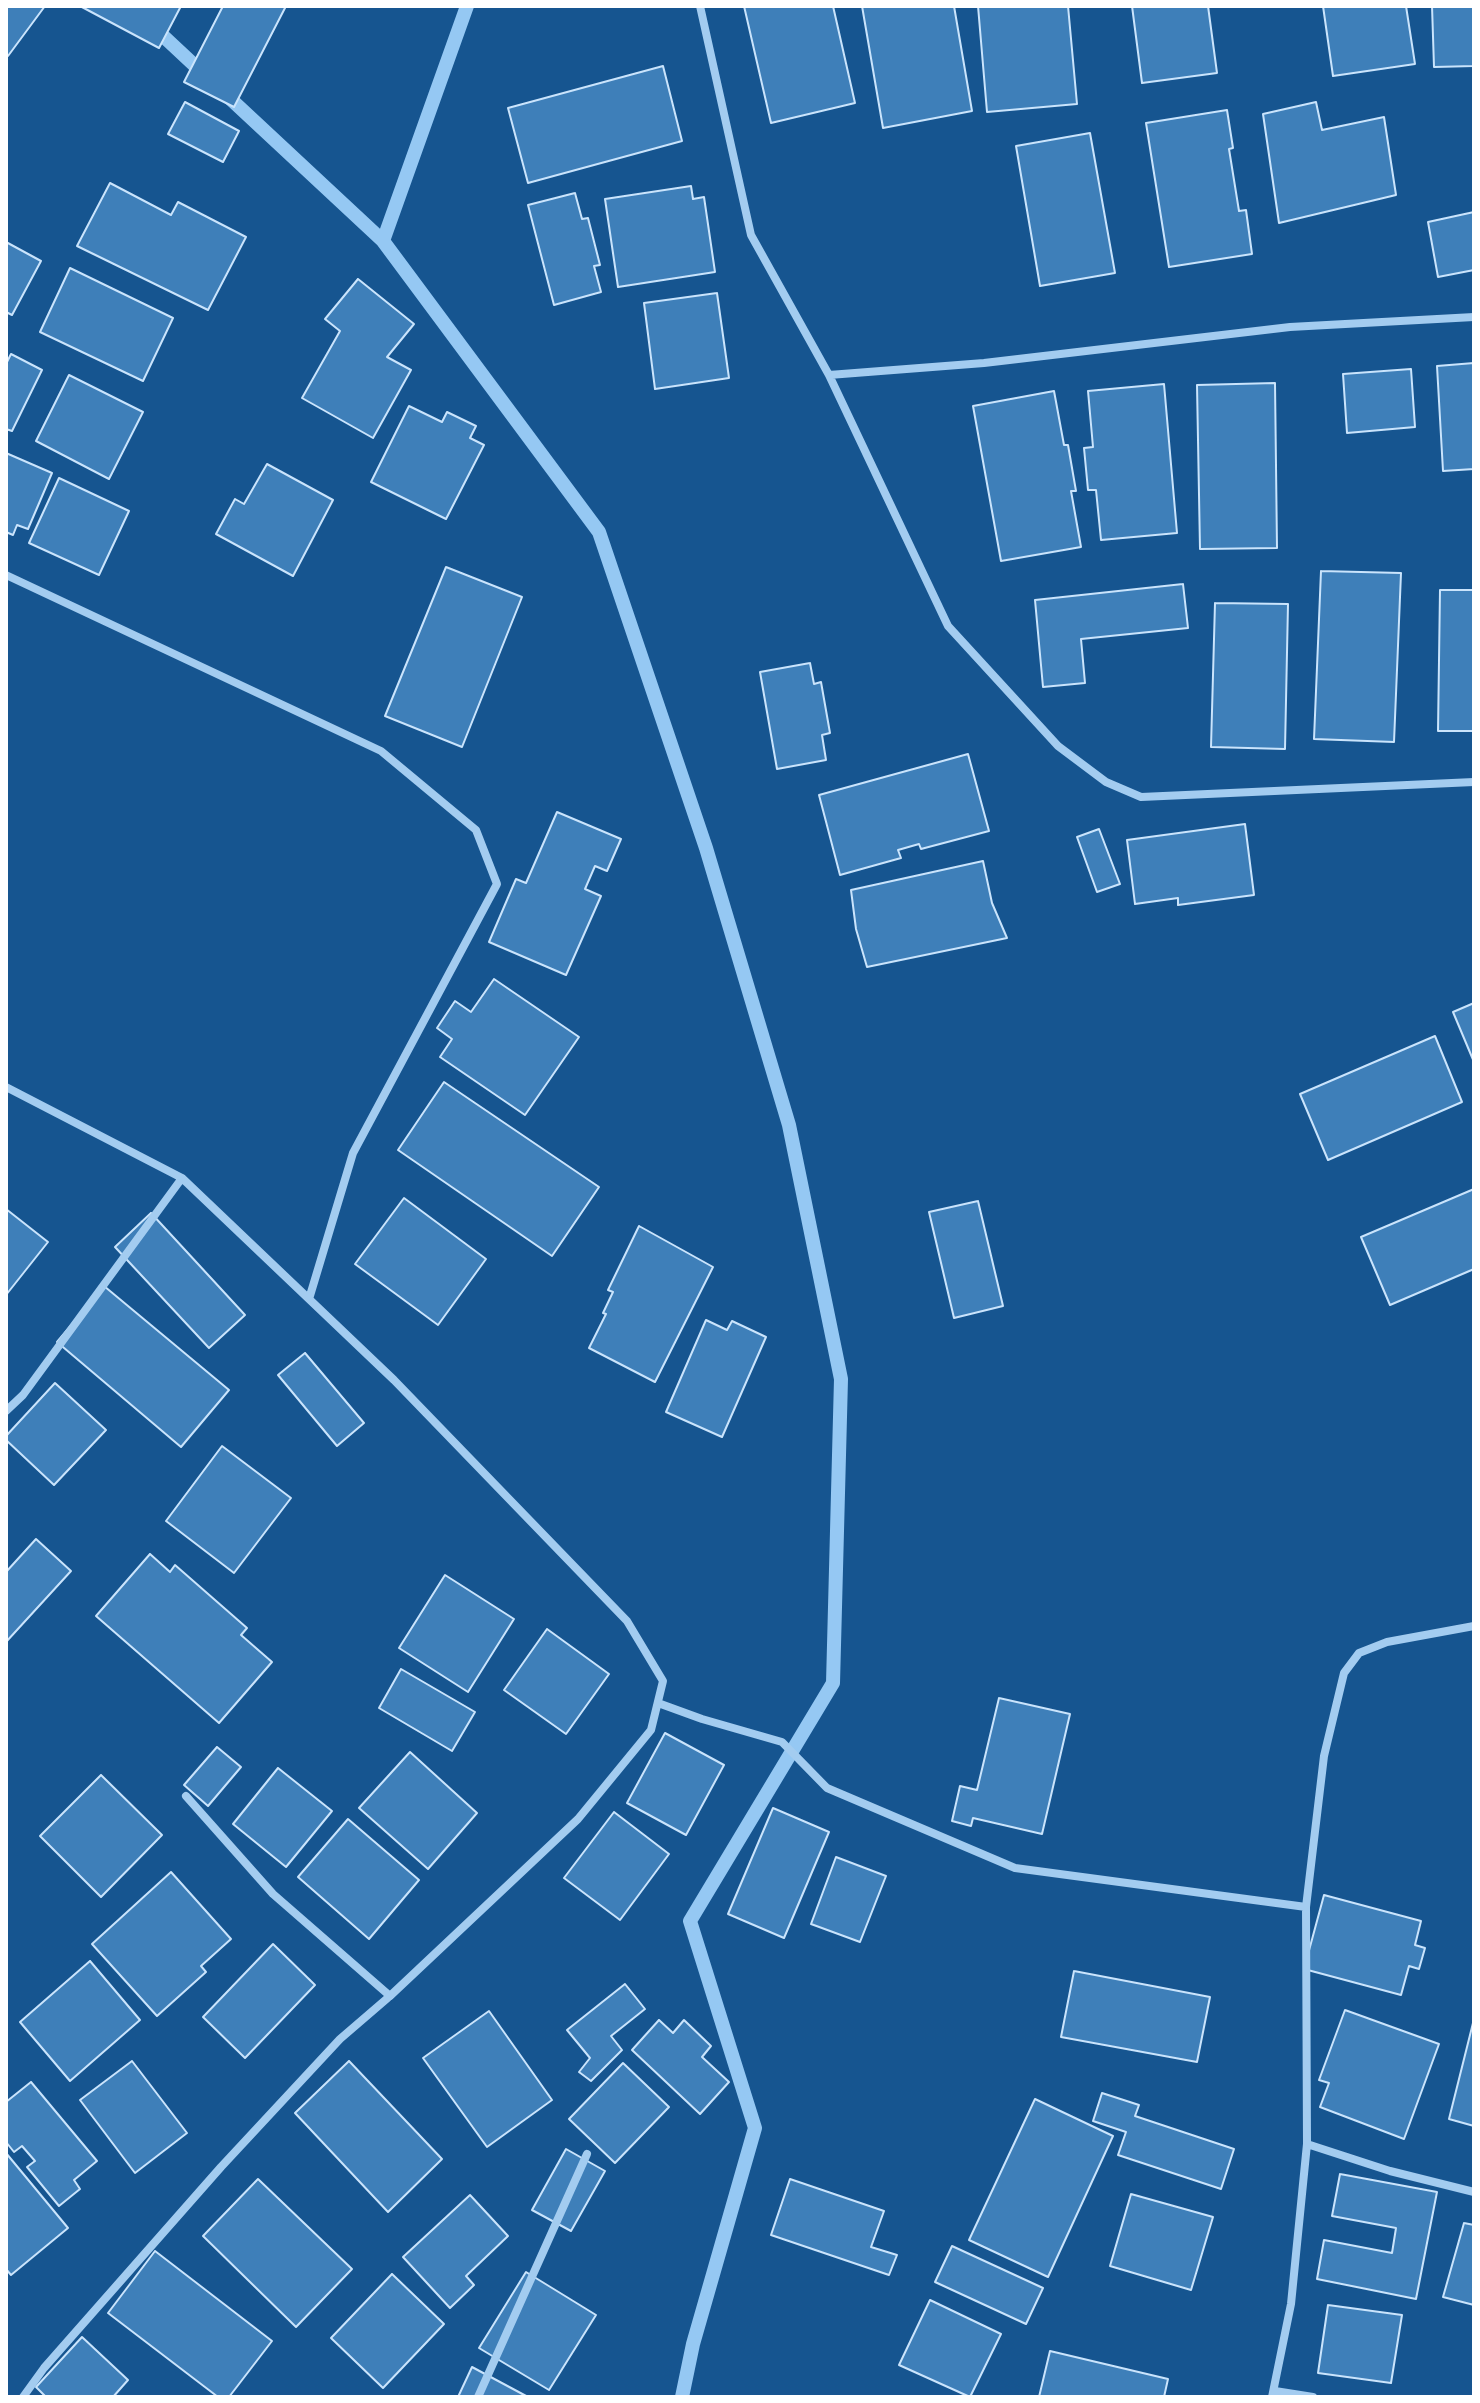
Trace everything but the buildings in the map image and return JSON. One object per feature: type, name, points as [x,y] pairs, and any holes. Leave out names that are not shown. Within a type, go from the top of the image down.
[{"type":"street","points":[[700,6],[751,235],[829,375],[948,626],[1058,746],[1106,782],[1141,797],[1474,782]]},
{"type":"street","points":[[829,375],[984,363],[1290,327],[1474,317]]},
{"type":"street","points":[[6,575],[381,751],[476,830],[497,884],[353,1153],[309,1299]]},
{"type":"street","points":[[6,1087],[182,1178],[394,1380],[627,1621],[663,1681],[651,1730],[578,1819],[340,2039],[221,2167],[44,2368],[23,2397]]},
{"type":"street","points":[[6,1411],[23,1395],[182,1178]]},
{"type":"street","points":[[1313,2397],[1274,2394],[1291,2304],[1307,2144],[1306,1907],[1324,1756],[1344,1673],[1359,1653],[1387,1642],[1474,1626]]},
{"type":"street","points":[[658,1703],[782,1742],[827,1788],[1015,1868],[1306,1907]]},
{"type":"street","points":[[186,1796],[273,1894],[390,1996]]},
{"type":"street","points":[[1307,2144],[1390,2171],[1474,2192]]},
{"type":"street","points":[[478,2397],[587,2154]]},
{"type":"waterway","points":[[131,6],[207,77]]},
{"type":"waterway","points":[[383,241],[467,6]]},
{"type":"waterway","points":[[222,91],[383,241],[599,532],[706,848],[789,1125],[841,1379],[833,1683],[690,1921],[755,2128],[693,2344],[682,2397]]}]
